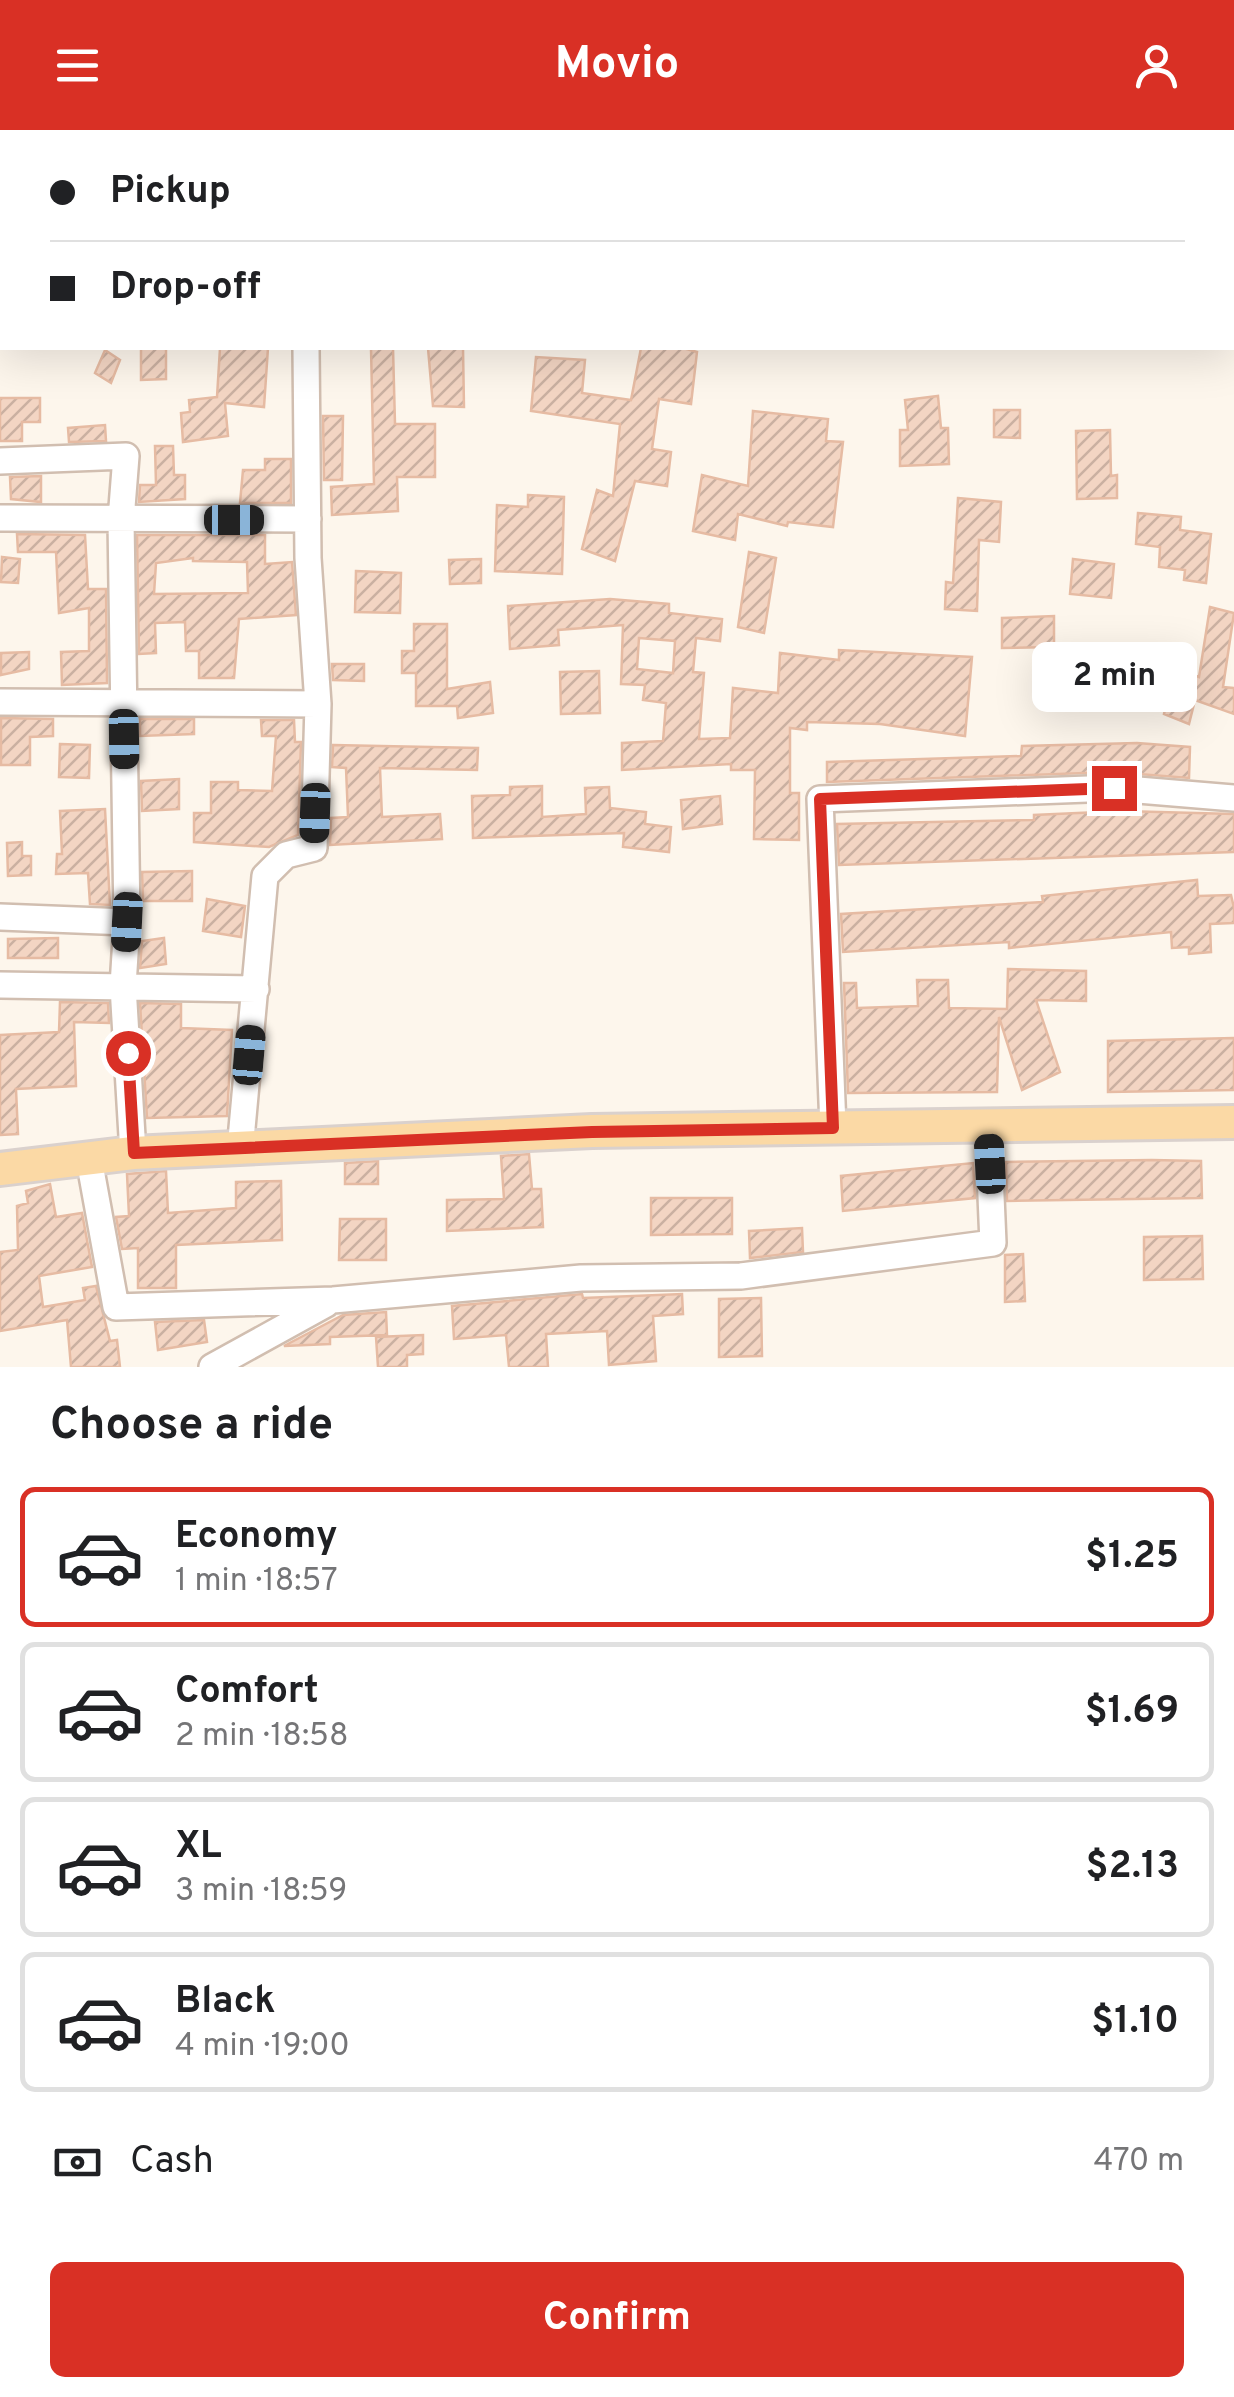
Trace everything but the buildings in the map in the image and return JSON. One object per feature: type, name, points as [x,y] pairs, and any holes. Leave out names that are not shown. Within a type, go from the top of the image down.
[{"type":"main road","points":[[0,1169],[134,1153],[592,1132],[1234,1122]]},
{"type":"street","points":[[240,1150],[265,876],[286,855],[314,848],[318,704],[308,519],[306,350]]},
{"type":"street","points":[[0,461],[126,456],[121,520],[127,922],[124,986],[134,1153]]},
{"type":"street","points":[[0,518],[308,519]]},
{"type":"street","points":[[0,702],[318,704]]},
{"type":"street","points":[[833,1128],[820,799],[1114,788],[1234,798]]},
{"type":"street","points":[[0,917],[127,922]]},
{"type":"street","points":[[0,985],[256,990]]},
{"type":"street","points":[[90,1159],[108,1286],[116,1307],[333,1300],[581,1278],[741,1276],[994,1243],[988,1125]]},
{"type":"street","points":[[212,1367],[333,1300]]},
{"type":"route","points":[[128,1053],[134,1153],[592,1132],[833,1128],[827,894],[820,799],[1114,788]]}]
